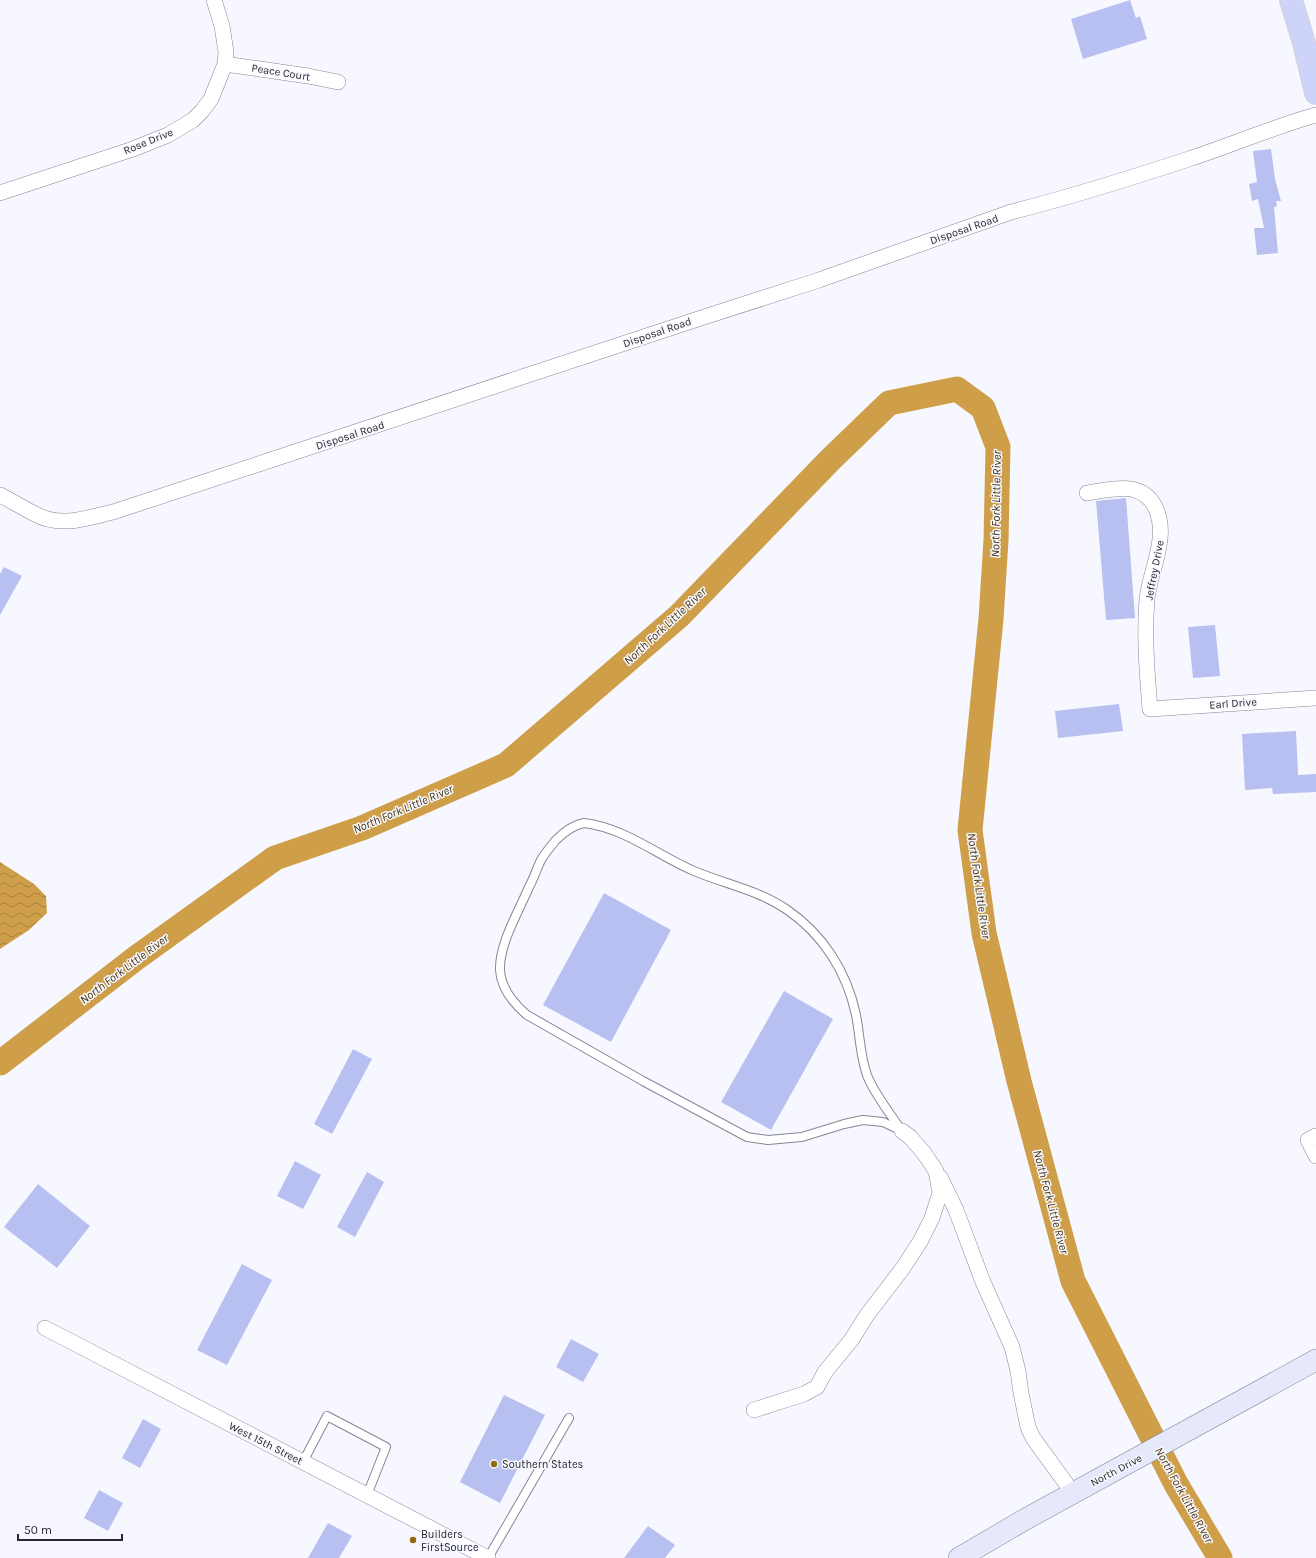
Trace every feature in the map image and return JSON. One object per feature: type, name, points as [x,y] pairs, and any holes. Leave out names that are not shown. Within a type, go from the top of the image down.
[{"type":"main road","points":[[1291,0],[1304,43],[1316,93]]},
{"type":"main road","name":"North Drive","points":[[959,1558],[1073,1493],[1316,1360]]},
{"type":"street","name":"Rose Drive","points":[[0,193],[86,165],[168,135],[193,120],[211,99],[225,64],[226,52],[222,26],[214,0]]},
{"type":"street","name":"Peace Court","points":[[225,64],[308,76],[338,82]]},
{"type":"street","name":"Disposal Road","points":[[0,495],[35,515],[56,521],[64,522],[80,520],[113,512],[819,280],[1012,212],[1044,204],[1190,158],[1290,122],[1316,115]]},
{"type":"street","name":"Jeffrey Drive","points":[[1087,493],[1135,489],[1147,496],[1154,503],[1158,513],[1160,524],[1159,546],[1148,591],[1145,640],[1150,709]]},
{"type":"street","name":"Earl Drive","points":[[1150,709],[1316,698]]},
{"type":"street","points":[[902,1131],[924,1152],[936,1171],[956,1210],[983,1282],[1012,1346],[1028,1427],[1033,1438],[1073,1493]]},
{"type":"street","points":[[1312,1138],[1316,1156]]},
{"type":"street","points":[[754,1410],[804,1394],[817,1387],[824,1372],[852,1339],[867,1315],[903,1268],[921,1240],[932,1218],[940,1193],[936,1171]]},
{"type":"street","name":"West 15th Street","points":[[45,1328],[488,1558]]},
{"type":"lane","points":[[584,823],[604,826],[624,834],[695,871],[765,897],[804,922],[839,966],[848,986],[856,1014],[862,1050],[872,1088],[902,1131],[883,1122],[863,1120],[844,1124],[802,1137],[768,1140],[746,1137],[643,1081],[528,1015],[519,1008],[511,1000],[502,980],[501,960],[510,930],[542,859],[556,840],[574,825],[584,823]]},
{"type":"lane","points":[[303,1462],[328,1416],[386,1447],[367,1495]]},
{"type":"lane","points":[[488,1558],[570,1418]]},
{"type":"water","points":[[0,862],[34,884],[46,896],[47,913],[29,930],[0,949]]},
{"type":"building","points":[[1130,0],[1136,18],[1140,16],[1147,39],[1083,59],[1071,19]]},
{"type":"building","points":[[1271,149],[1275,179],[1281,201],[1276,201],[1277,206],[1274,207],[1278,253],[1257,255],[1254,228],[1264,228],[1258,199],[1252,201],[1249,184],[1257,182],[1253,151]]},
{"type":"building","points":[[1126,498],[1135,618],[1106,620],[1096,501]]},
{"type":"building","points":[[4,567],[22,576],[0,615],[0,574]]},
{"type":"building","points":[[1215,625],[1220,676],[1193,678],[1188,627]]},
{"type":"building","points":[[1119,704],[1123,731],[1058,738],[1055,711]]},
{"type":"building","points":[[1296,731],[1298,775],[1316,774],[1316,792],[1273,794],[1272,788],[1245,790],[1242,734]]},
{"type":"building","points":[[604,893],[671,930],[611,1042],[543,1005]]},
{"type":"building","points":[[784,991],[833,1019],[771,1130],[721,1102]]},
{"type":"building","points":[[353,1049],[372,1059],[332,1134],[314,1124]]},
{"type":"building","points":[[295,1161],[321,1175],[303,1209],[277,1196]]},
{"type":"building","points":[[367,1172],[384,1182],[355,1237],[337,1227]]},
{"type":"building","points":[[38,1184],[90,1226],[57,1268],[4,1227]]},
{"type":"building","points":[[242,1264],[272,1280],[227,1365],[197,1350]]},
{"type":"building","points":[[571,1339],[599,1354],[583,1382],[556,1367]]},
{"type":"building","points":[[504,1395],[545,1415],[500,1503],[460,1482]]},
{"type":"building","points":[[143,1419],[161,1429],[140,1468],[122,1458]]},
{"type":"building","points":[[99,1490],[123,1503],[108,1531],[84,1518]]},
{"type":"building","points":[[328,1523],[352,1536],[339,1558],[308,1558]]},
{"type":"building","points":[[648,1526],[675,1545],[665,1558],[624,1558]]},
{"type":"waterway","name":"North Fork Little River","points":[[0,1063],[136,958],[275,858],[362,828],[506,765],[679,616],[830,460],[889,403],[957,389],[983,408],[998,447],[996,540],[991,619],[970,830],[984,933],[1019,1081],[1073,1281],[1176,1484],[1220,1558]]},
{"type":"place","name":"Southern States","points":[[494,1464]]},
{"type":"place","name":"Builders FirstSource","points":[[413,1540]]}]
